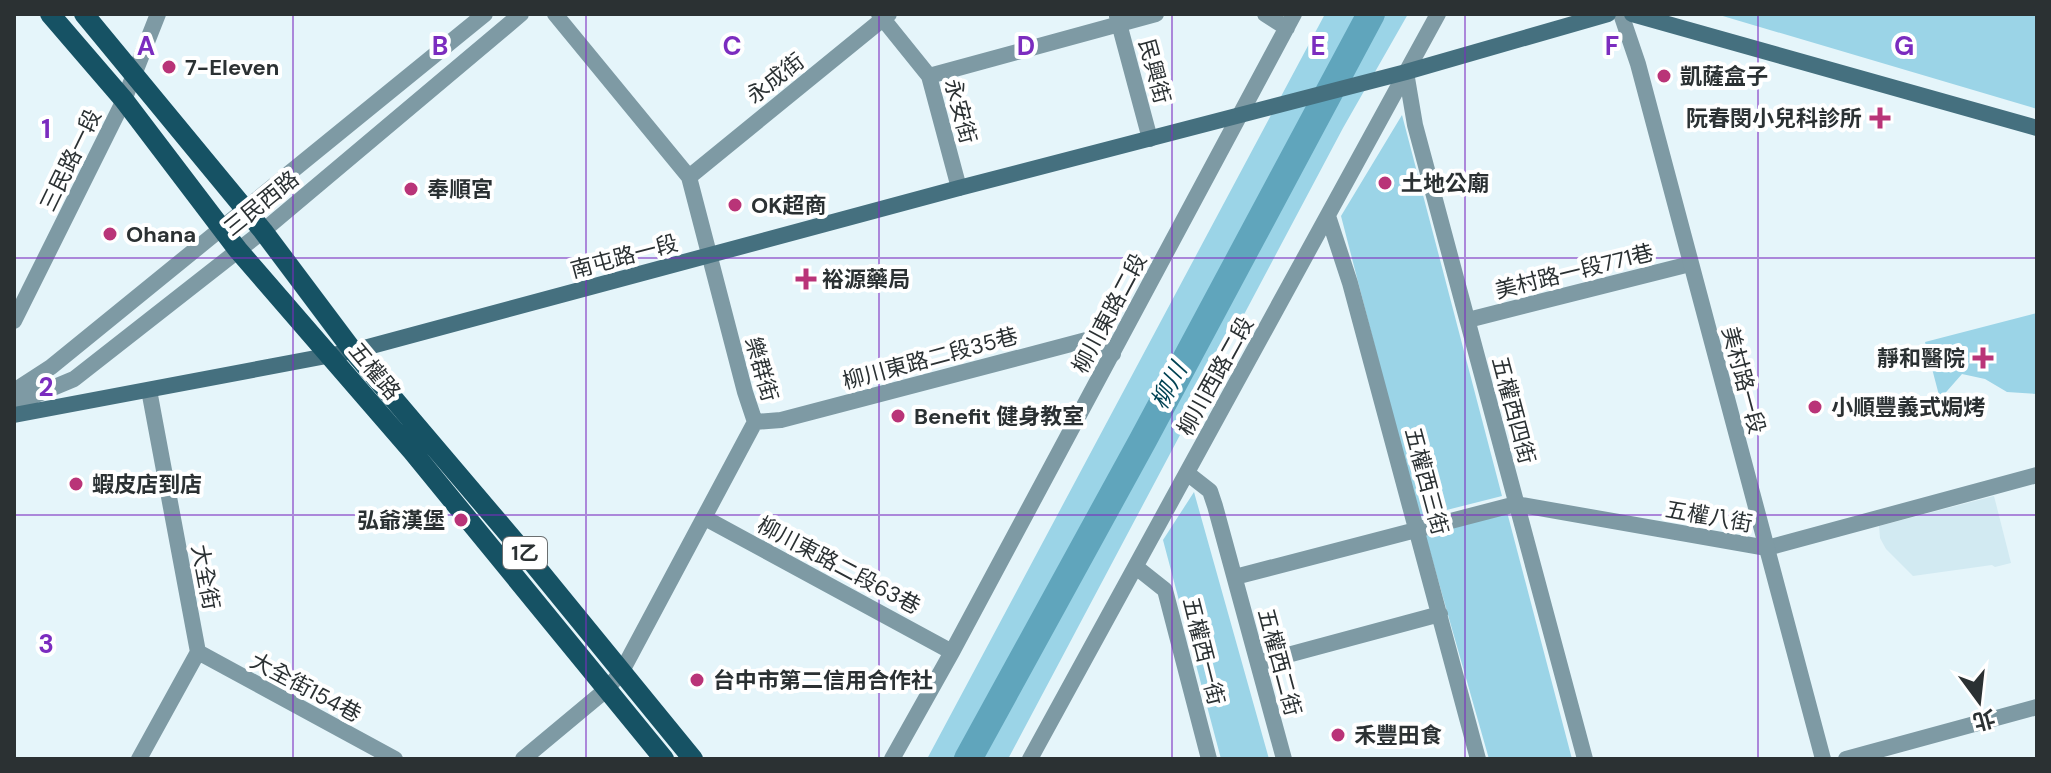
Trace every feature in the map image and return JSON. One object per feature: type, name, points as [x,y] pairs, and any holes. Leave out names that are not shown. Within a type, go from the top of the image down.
[{"type":"main road","name":"五權路","points":[[50,14],[124,100],[238,250],[331,355],[664,759]]},
{"type":"main road","name":"五權路","points":[[84,14],[263,231],[353,351],[693,759]]},
{"type":"main road","points":[[1406,72],[1608,14]]},
{"type":"main road","points":[[1632,14],[2037,128]]},
{"type":"main road","name":"南屯路一段","points":[[14,415],[353,351],[1406,72]]},
{"type":"street","name":"三民路一段","points":[[14,321],[124,100],[158,14]]},
{"type":"street","name":"三民西路","points":[[14,391],[51,367],[223,230],[485,14]]},
{"type":"street","name":"三民西路","points":[[14,404],[74,379],[263,231],[521,14]]},
{"type":"street","name":"樂群街","points":[[523,759],[607,689],[622,671],[755,422],[689,177],[555,14]]},
{"type":"street","points":[[929,76],[1118,19],[1156,14]]},
{"type":"street","points":[[1265,14],[1290,21]]},
{"type":"street","name":"柳川西路二段","points":[[1030,759],[1438,14]]},
{"type":"street","name":"美村路一段","points":[[1621,14],[1638,64],[1823,759]]},
{"type":"street","name":"永成街","points":[[689,177],[883,16]]},
{"type":"street","name":"永安街","points":[[883,16],[929,76],[959,188]]},
{"type":"street","name":"民興街","points":[[1118,19],[1150,139]]},
{"type":"street","name":"柳川東路二段","points":[[892,759],[1290,21]]},
{"type":"street","name":"五權西四街","points":[[1406,72],[1415,125],[1585,759]]},
{"type":"street","name":"五權西三街","points":[[1328,216],[1350,283],[1478,759]]},
{"type":"street","name":"美村路一段771巷","points":[[1468,320],[1690,264]]},
{"type":"street","name":"柳川東路二段35巷","points":[[755,422],[781,420],[1090,339],[1113,354]]},
{"type":"street","name":"大全街","points":[[149,390],[198,652]]},
{"type":"street","name":"五權西二街","points":[[1187,473],[1210,491],[1284,759]]},
{"type":"street","name":"五權八街","points":[[1417,530],[1516,504],[1767,548],[2037,475]]},
{"type":"street","name":"柳川東路二段63巷","points":[[705,518],[952,652]]},
{"type":"street","points":[[1235,577],[1417,530]]},
{"type":"street","name":"五權西一街","points":[[1136,567],[1165,590],[1209,759]]},
{"type":"street","points":[[1258,663],[1440,614]]},
{"type":"street","points":[[139,759],[198,652]]},
{"type":"street","name":"大全街154巷","points":[[198,652],[395,759]]},
{"type":"street","points":[[1846,759],[2037,707]]},
{"type":"shaded area","points":[[1325,14],[1408,14],[1343,128],[1008,759],[927,759]]},
{"type":"shaded area","points":[[1716,14],[2037,14],[2037,109]]},
{"type":"shaded area","points":[[1402,115],[1502,496],[1419,517],[1341,216]]},
{"type":"shaded area","name":"靜和醫院","points":[[2037,313],[2037,394],[2007,392],[1985,379],[1962,374],[1940,399],[1925,342]]},
{"type":"shaded area","points":[[1194,492],[1269,759],[1221,759],[1163,540]]},
{"type":"shaded area","points":[[1994,496],[2011,563],[1913,576],[1886,549],[1880,538],[1879,526]]},
{"type":"shaded area","points":[[1507,512],[1572,759],[1489,759],[1425,534]]},
{"type":"waterway","name":"柳川","points":[[968,759],[1371,14]]},
{"type":"place","name":"7-Eleven","points":[[169,67]]},
{"type":"place","name":"凱薩盒子","points":[[1664,76]]},
{"type":"place","name":"阮春閔小兒科診所","points":[[1880,118]]},
{"type":"place","name":"土地公廟","points":[[1385,183]]},
{"type":"place","name":"奉順宮","points":[[411,189]]},
{"type":"place","name":"OK超商","points":[[735,205]]},
{"type":"place","name":"Ohana","points":[[110,234]]},
{"type":"place","name":"裕源藥局","points":[[806,279]]},
{"type":"place","name":"靜和醫院","points":[[1983,358]]},
{"type":"place","name":"小順豐義式焗烤","points":[[1815,407]]},
{"type":"place","name":"Benefit 健身教室","points":[[898,416]]},
{"type":"place","name":"蝦皮店到店","points":[[76,484]]},
{"type":"place","name":"弘爺漢堡","points":[[461,520]]},
{"type":"place","name":"台中市第二信用合作社","points":[[697,680]]},
{"type":"place","name":"禾豐田食","points":[[1338,735]]}]
